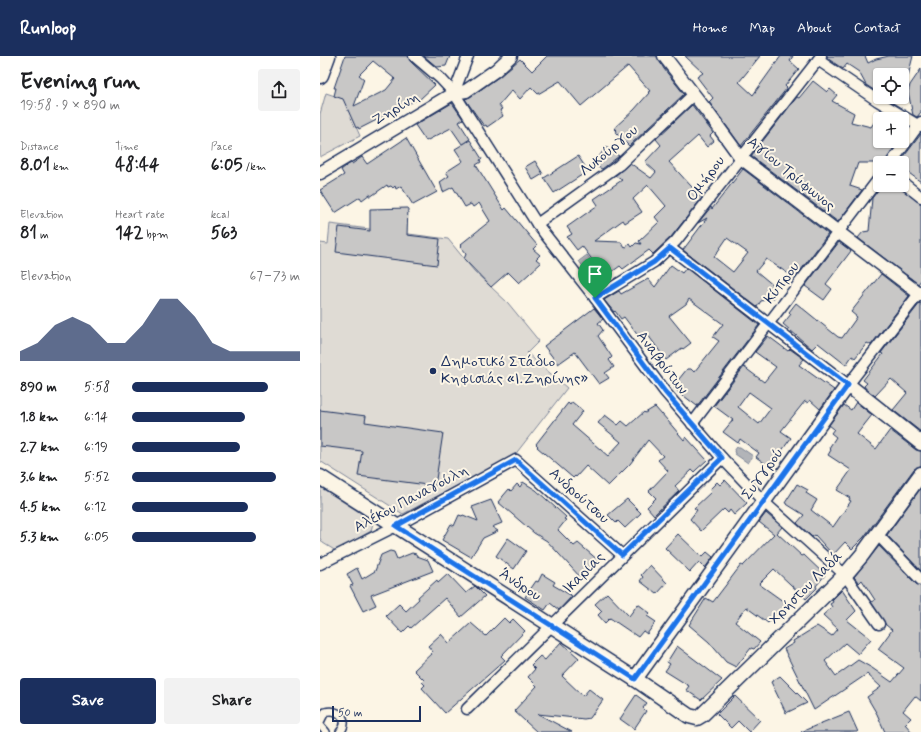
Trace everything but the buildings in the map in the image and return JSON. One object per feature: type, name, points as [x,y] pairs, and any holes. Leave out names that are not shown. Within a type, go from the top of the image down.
[{"type":"main road","points":[[320,75],[327,56]]},
{"type":"main road","points":[[848,385],[921,443]]},
{"type":"main road","name":"Συγγρού","points":[[635,679],[848,385]]},
{"type":"main road","name":"Χρήστου Λαδά","points":[[702,715],[845,575],[921,474]]},
{"type":"main road","name":"Άνδρου","points":[[320,477],[635,679],[690,716],[697,718],[702,715]]},
{"type":"street","name":"Αναβρύτων","points":[[414,56],[454,92],[538,224],[665,392],[722,458],[764,502],[845,575],[879,624]]},
{"type":"street","points":[[454,92],[468,56]]},
{"type":"street","name":"Ζηρίνη","points":[[320,173],[454,92],[466,91],[496,70],[511,56]]},
{"type":"street","name":"Αγίου Τρύφωνος","points":[[664,56],[741,158],[920,294]]},
{"type":"street","points":[[819,58],[878,101],[920,125],[896,156]]},
{"type":"street","name":"Ομήρου","points":[[595,298],[654,262],[670,248],[686,230],[819,58]]},
{"type":"street","name":"Λυκούργου","points":[[538,224],[619,165],[694,94]]},
{"type":"street","name":"Κύπρου","points":[[692,424],[873,187]]},
{"type":"street","points":[[909,187],[921,196]]},
{"type":"street","points":[[670,248],[848,385]]},
{"type":"street","name":"Συγγρού","points":[[848,385],[920,294]]},
{"type":"street","name":"Ικαρίας","points":[[467,709],[722,458]]},
{"type":"street","name":"Ανδρούτσου","points":[[516,460],[622,555]]},
{"type":"street","name":"Αλέκου Παναγούλη","points":[[320,564],[396,526],[516,460]]},
{"type":"street","points":[[877,534],[921,580]]},
{"type":"street","points":[[326,732],[320,723],[325,712],[331,710],[338,712],[344,718],[344,724],[340,732]]},
{"type":"shaded area","points":[[326,93],[344,99],[360,136],[320,157],[320,114]]},
{"type":"shaded area","name":"Δημοτικό Στάδιο Κηφισιάς «Ι.Ζηρίνης»","points":[[330,224],[448,239],[474,271],[508,303],[539,341],[527,353],[567,388],[514,456],[403,514],[320,461],[320,243],[328,244]]},
{"type":"shaded area","points":[[587,255],[597,269],[589,275],[579,261]]},
{"type":"shaded area","points":[[737,447],[740,447],[753,456],[748,463],[735,454],[734,451]]},
{"type":"shaded area","points":[[320,487],[367,517],[373,523],[371,531],[336,551],[323,543],[320,538]]},
{"type":"place","name":"Δημοτικό Στάδιο Κηφισιάς «Ι.Ζηρίνης»","points":[[433,371]]},
{"type":"route","points":[[670,248],[848,385],[635,679],[396,526],[516,460],[622,555],[722,458],[665,392],[595,298],[654,262],[670,248]]}]
